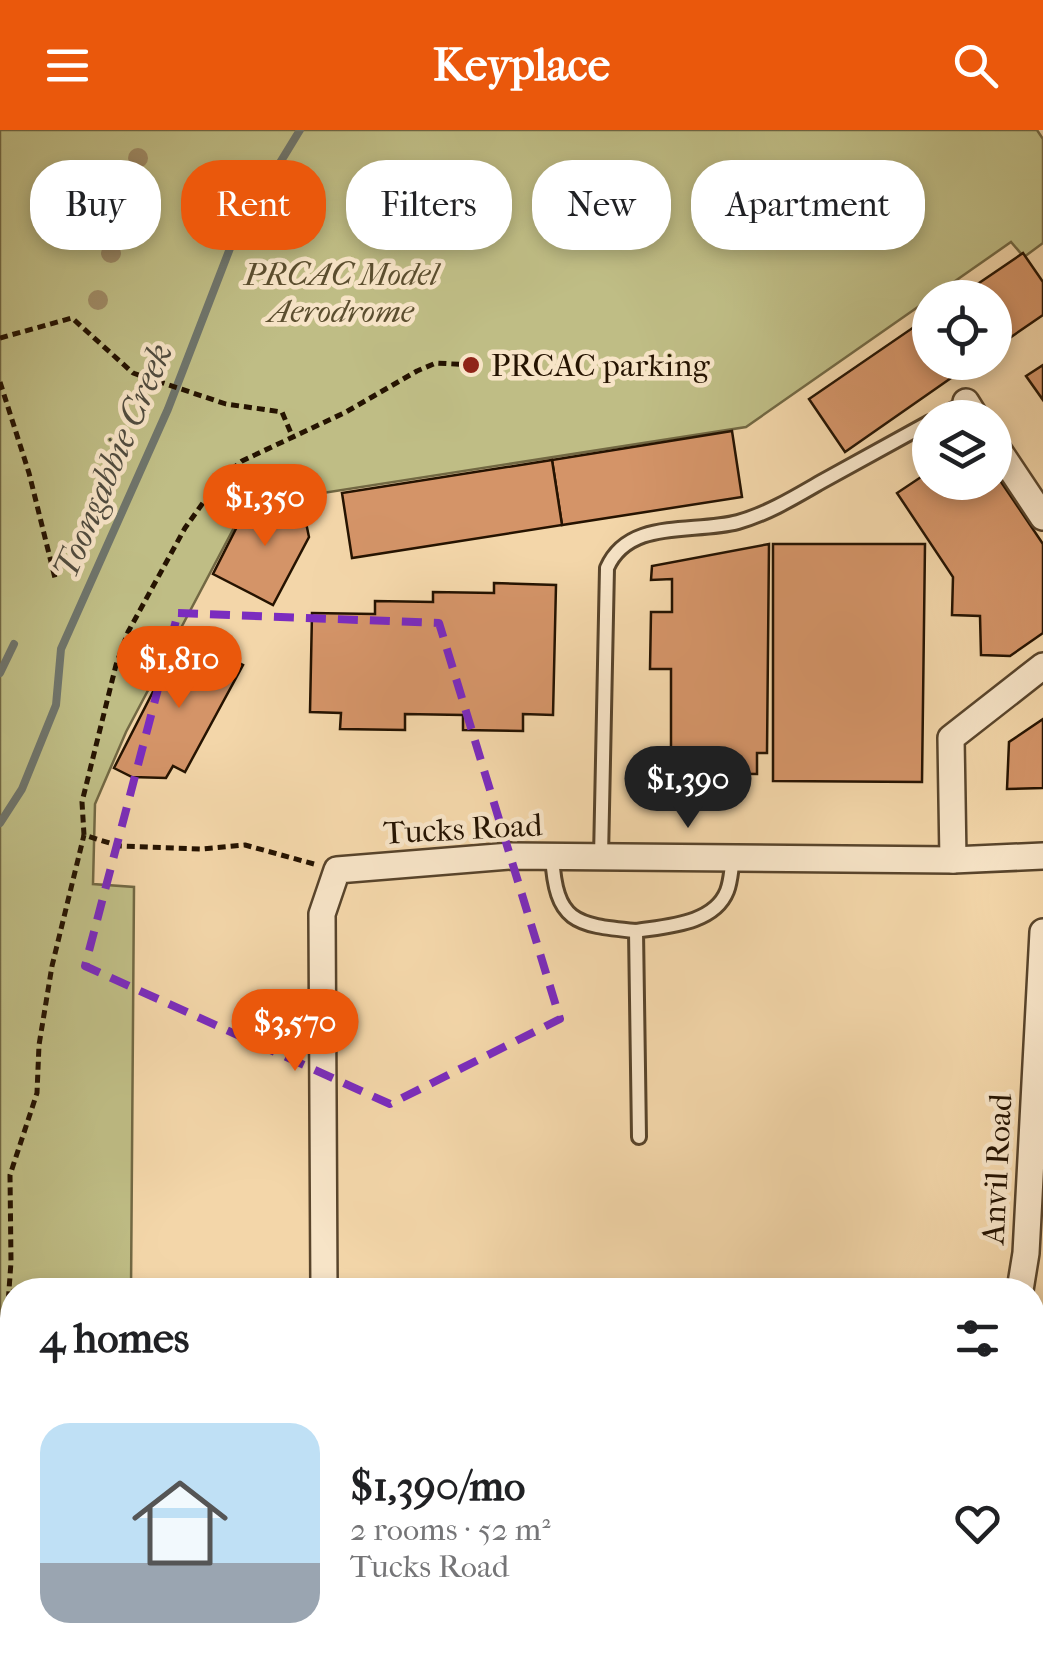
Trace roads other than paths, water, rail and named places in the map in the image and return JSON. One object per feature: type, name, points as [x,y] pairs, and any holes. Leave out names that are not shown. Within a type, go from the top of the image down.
[{"type":"street","points":[[1012,471],[1043,517]]},
{"type":"street","points":[[953,860],[950,738],[1043,666]]},
{"type":"street","name":"Tucks Road","points":[[324,1278],[322,914],[336,870],[552,856],[953,860],[1043,856]]},
{"type":"street","name":"Anvil Road","points":[[1022,1278],[1043,932]]},
{"type":"lane","points":[[601,858],[607,568],[613,554],[627,541],[652,533],[737,522],[783,503],[912,432]]},
{"type":"lane","points":[[552,856],[554,891],[560,905],[592,926],[636,931],[680,924],[717,908],[727,890],[733,859]]},
{"type":"lane","points":[[636,931],[639,1137]]},
{"type":"waterway","name":"Toongabbie Creek","points":[[0,823],[22,789],[56,705],[61,649],[168,409],[234,238],[300,130]]},
{"type":"waterway","points":[[0,673],[14,644]]},
{"type":"place","name":"PRCAC parking","points":[[471,365]]},
{"type":"park label","name":"PRCAC Model Aerodrome","points":[[341,292]]}]
